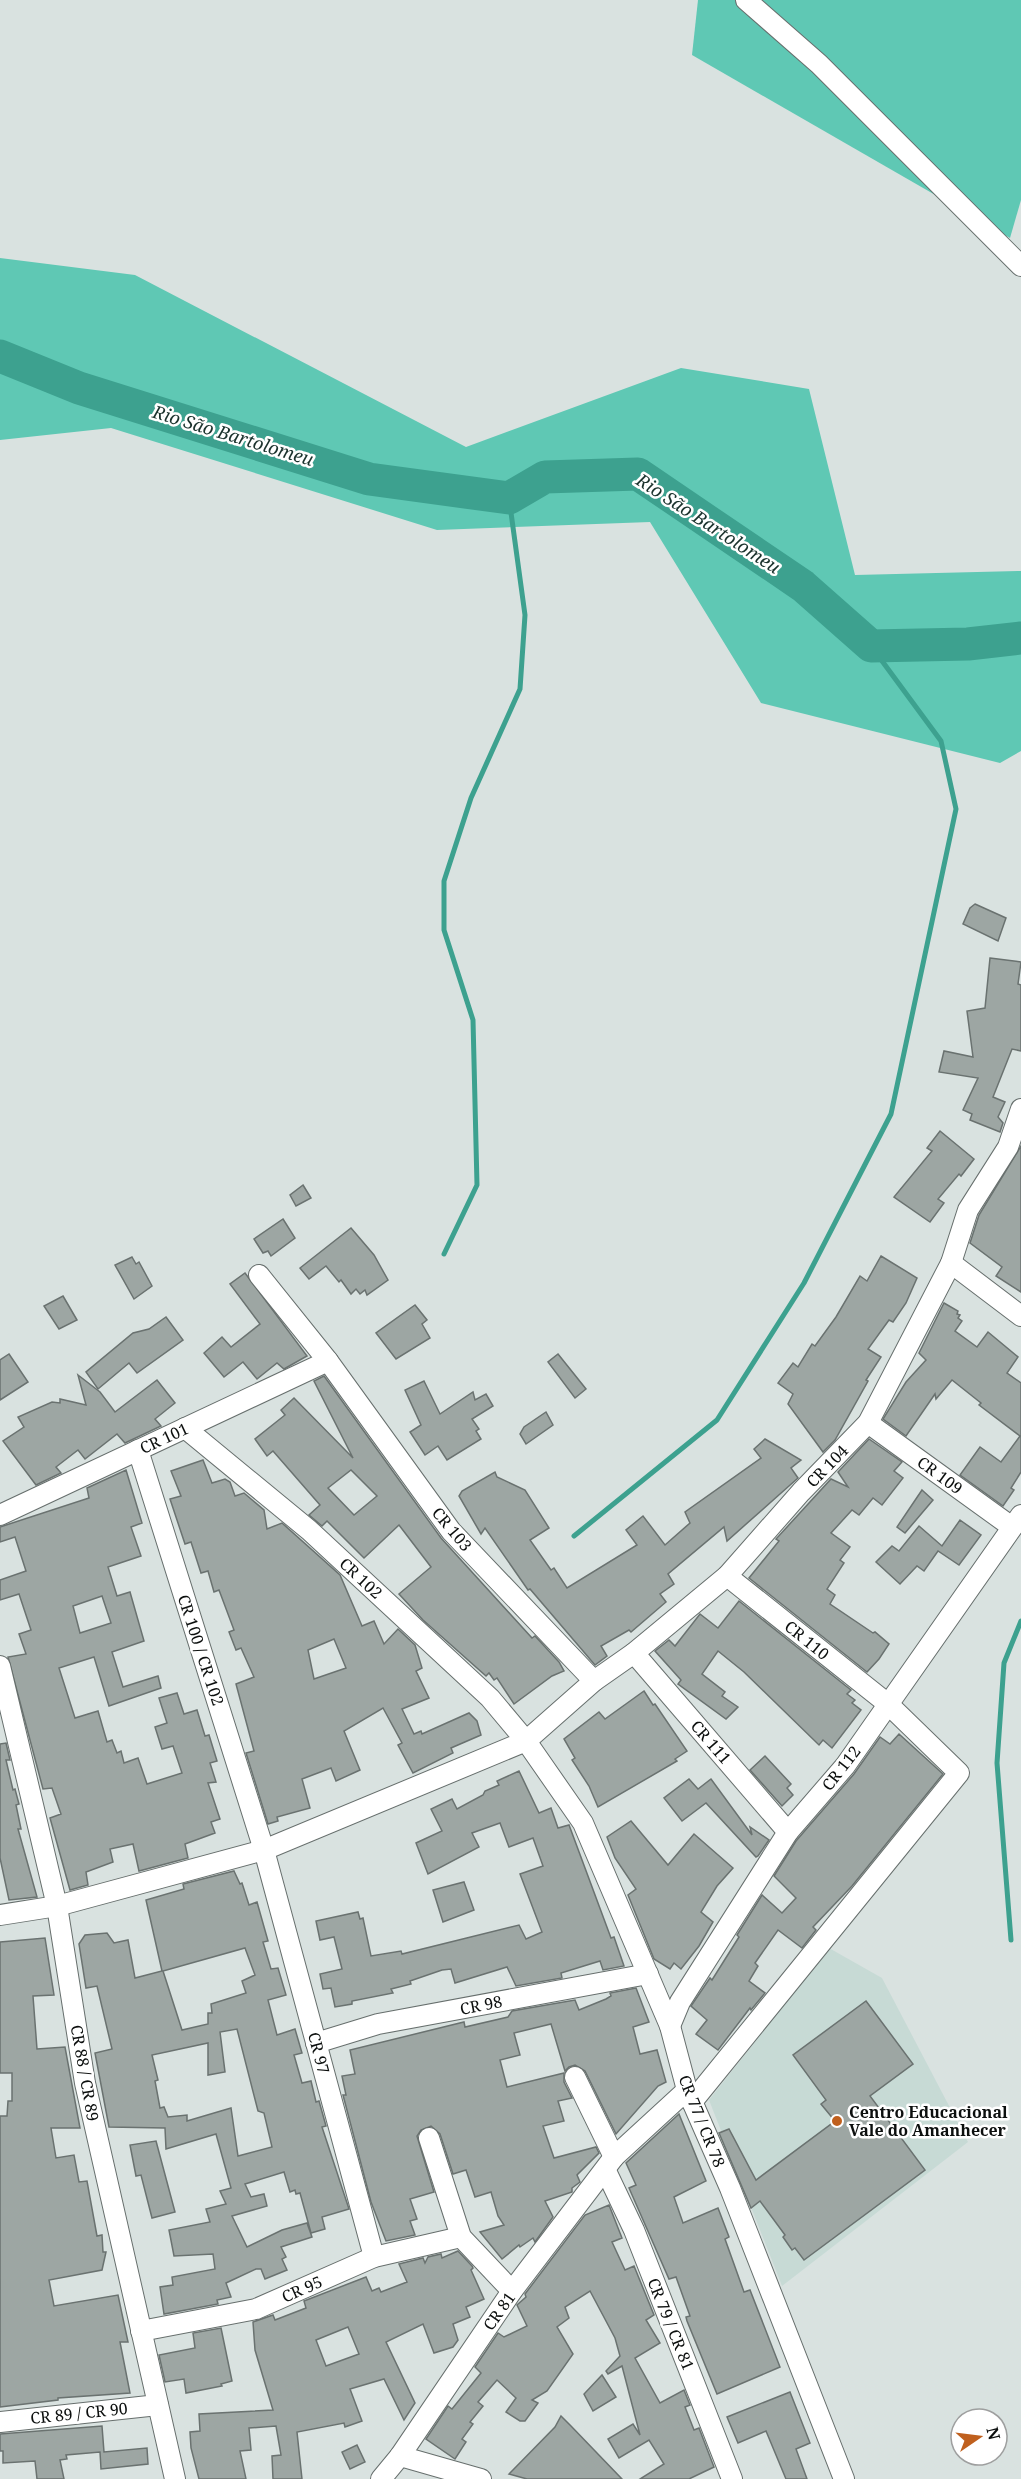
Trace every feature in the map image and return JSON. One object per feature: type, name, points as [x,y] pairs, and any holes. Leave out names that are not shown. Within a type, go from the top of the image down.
[{"type":"street","points":[[746,0],[819,64],[1021,266]]},
{"type":"street","name":"CR 104","points":[[57,1906],[264,1850],[526,1741],[594,1681],[634,1653],[727,1576],[801,1492],[868,1423],[951,1263],[968,1210],[1008,1147],[1021,1109]]},
{"type":"street","points":[[951,1263],[1021,1316]]},
{"type":"street","name":"CR 103","points":[[259,1275],[328,1361],[451,1531],[594,1681]]},
{"type":"street","name":"CR 101","points":[[0,1515],[328,1361]]},
{"type":"street","name":"CR 109","points":[[868,1423],[1017,1521]]},
{"type":"street","name":"CR 102","points":[[185,1428],[309,1530],[490,1698],[526,1741]]},
{"type":"street","name":"CR 100 / CR 102","points":[[138,1450],[264,1850]]},
{"type":"street","name":"CR 112","points":[[670,2026],[680,2002],[788,1832],[844,1766],[1017,1521]]},
{"type":"street","name":"CR 110","points":[[689,2096],[959,1773],[888,1704],[727,1576]]},
{"type":"street","name":"CR 111","points":[[634,1653],[788,1832]]},
{"type":"street","name":"CR 88 / CR 89","points":[[0,1666],[57,1906],[85,2083],[175,2479]]},
{"type":"street","name":"CR 77 / CR 78","points":[[526,1741],[583,1823],[670,2026],[689,2096],[730,2188],[844,2479]]},
{"type":"street","name":"CR 97","points":[[264,1850],[374,2257]]},
{"type":"street","points":[[0,1915],[57,1906]]},
{"type":"street","name":"CR 98","points":[[316,2043],[378,2024],[648,1974]]},
{"type":"street","name":"CR 79 / CR 81","points":[[575,2077],[732,2479]]},
{"type":"street","name":"CR 81","points":[[381,2479],[400,2456],[512,2291],[610,2164],[689,2096]]},
{"type":"street","points":[[429,2138],[461,2237],[512,2291]]},
{"type":"street","name":"CR 95","points":[[141,2331],[256,2309],[374,2257],[461,2237]]},
{"type":"street","name":"CR 89 / CR 90","points":[[0,2422],[158,2404]]},
{"type":"street","points":[[400,2456],[481,2479]]},
{"type":"shaded area","name":"Centro Educacional Vale do Amanhecer","points":[[829,1948],[882,1978],[968,2142],[782,2286],[709,2100]]},
{"type":"green space","points":[[698,0],[1021,0],[1021,200],[1010,238],[692,55]]},
{"type":"green space","points":[[0,258],[135,275],[466,447],[681,368],[809,389],[855,575],[1021,571],[1021,751],[1000,763],[761,703],[650,522],[437,530],[111,428],[0,440]]},
{"type":"building","points":[[975,904],[1006,918],[998,941],[963,924],[970,908]]},
{"type":"building","points":[[990,958],[1021,962],[1018,984],[1021,985],[1021,1051],[1012,1049],[993,1097],[1005,1102],[998,1117],[1003,1123],[1000,1132],[970,1120],[972,1114],[963,1110],[978,1078],[939,1072],[944,1051],[973,1057],[967,1011],[985,1008]]},
{"type":"building","points":[[940,1131],[974,1159],[938,1199],[944,1203],[930,1222],[894,1197],[932,1151],[927,1148]]},
{"type":"building","points":[[1021,1146],[1021,1292],[996,1276],[1002,1267],[970,1243],[979,1215]]},
{"type":"building","points":[[303,1185],[311,1198],[296,1206],[290,1195]]},
{"type":"building","points":[[283,1219],[295,1238],[271,1256],[268,1251],[263,1253],[254,1239]]},
{"type":"building","points":[[351,1228],[374,1255],[388,1280],[367,1295],[365,1290],[360,1294],[356,1289],[351,1294],[341,1280],[339,1282],[326,1266],[309,1279],[300,1268]]},
{"type":"building","points":[[881,1256],[917,1278],[906,1303],[893,1322],[889,1320],[868,1349],[881,1357],[866,1380],[868,1381],[835,1440],[823,1452],[788,1404],[793,1394],[778,1383],[793,1363],[798,1367],[812,1344],[815,1346],[836,1317],[860,1276],[867,1281]]},
{"type":"building","points":[[132,1257],[136,1264],[139,1262],[152,1286],[134,1299],[115,1265]]},
{"type":"building","points":[[245,1273],[307,1356],[284,1369],[277,1363],[257,1379],[243,1362],[224,1377],[204,1353],[222,1337],[231,1347],[260,1324],[230,1284]]},
{"type":"building","points":[[63,1296],[77,1320],[59,1329],[44,1306]]},
{"type":"building","points":[[944,1303],[958,1311],[957,1314],[960,1315],[958,1318],[962,1321],[955,1331],[977,1347],[988,1332],[1018,1357],[1007,1373],[1021,1383],[1021,1472],[1011,1488],[1014,1490],[1003,1506],[960,1475],[980,1447],[1001,1462],[1020,1436],[979,1405],[981,1403],[952,1380],[936,1399],[935,1394],[906,1436],[883,1419],[906,1382],[926,1360],[919,1353]]},
{"type":"building","points":[[415,1305],[427,1320],[422,1324],[430,1338],[396,1359],[376,1333]]},
{"type":"building","points":[[166,1317],[183,1340],[137,1373],[129,1363],[98,1389],[86,1372],[133,1333],[149,1329]]},
{"type":"building","points":[[9,1354],[28,1382],[0,1400],[0,1360]]},
{"type":"building","points":[[558,1354],[586,1389],[575,1398],[548,1362]]},
{"type":"building","points":[[78,1375],[100,1392],[115,1412],[157,1380],[175,1403],[155,1419],[161,1426],[125,1443],[117,1434],[85,1459],[78,1450],[56,1467],[61,1473],[36,1485],[3,1441],[24,1427],[18,1417],[52,1402],[60,1403],[60,1399],[86,1405]]},
{"type":"building","points":[[324,1376],[441,1538],[532,1638],[535,1636],[559,1662],[564,1671],[552,1676],[514,1704],[497,1678],[494,1680],[489,1673],[486,1676],[423,1620],[399,1594],[431,1567],[399,1525],[364,1558],[327,1521],[322,1526],[309,1515],[320,1505],[273,1451],[267,1456],[255,1439],[285,1415],[281,1410],[294,1398],[353,1458],[314,1381]],"holes":[[[351,1470],[377,1496],[354,1515],[328,1488]]]},
{"type":"building","points":[[424,1381],[440,1414],[473,1392],[475,1400],[486,1394],[493,1406],[472,1419],[479,1429],[476,1431],[481,1439],[447,1460],[438,1446],[425,1455],[410,1432],[421,1425],[405,1390]]},
{"type":"building","points":[[546,1412],[553,1425],[526,1444],[520,1434],[524,1427]]},
{"type":"building","points":[[765,1439],[801,1460],[791,1468],[798,1478],[727,1541],[724,1527],[668,1574],[674,1584],[660,1594],[666,1602],[631,1632],[629,1630],[601,1646],[607,1656],[595,1665],[530,1589],[528,1590],[485,1528],[481,1534],[459,1496],[462,1491],[495,1472],[497,1477],[525,1490],[549,1528],[530,1540],[551,1570],[554,1568],[567,1588],[637,1545],[626,1530],[643,1516],[665,1545],[690,1523],[685,1512],[761,1458],[754,1449]]},
{"type":"building","points":[[869,1439],[902,1462],[894,1471],[903,1478],[882,1505],[873,1498],[859,1515],[852,1510],[831,1533],[850,1547],[840,1560],[844,1563],[827,1589],[835,1595],[830,1604],[873,1633],[875,1632],[889,1644],[867,1672],[749,1578],[779,1541],[776,1539],[831,1479],[848,1487],[838,1472]]},
{"type":"building","points":[[203,1460],[212,1483],[225,1479],[230,1482],[235,1496],[244,1493],[264,1510],[267,1529],[282,1523],[340,1575],[362,1626],[374,1621],[384,1644],[398,1629],[415,1645],[422,1668],[416,1671],[429,1698],[402,1709],[414,1734],[421,1731],[422,1734],[469,1713],[477,1721],[481,1735],[451,1748],[453,1753],[413,1773],[398,1745],[402,1743],[383,1708],[344,1731],[360,1770],[336,1781],[331,1768],[302,1779],[310,1808],[277,1817],[278,1821],[268,1824],[246,1753],[254,1751],[236,1684],[254,1677],[241,1648],[236,1650],[229,1632],[234,1630],[219,1590],[214,1592],[208,1571],[201,1573],[191,1542],[185,1544],[170,1499],[181,1496],[171,1471]],"holes":[[[334,1639],[346,1668],[314,1679],[308,1650]]]},
{"type":"building","points":[[126,1470],[142,1523],[131,1527],[141,1556],[108,1567],[117,1596],[130,1592],[144,1641],[112,1652],[123,1687],[158,1676],[161,1688],[109,1706],[94,1657],[59,1668],[75,1718],[98,1711],[107,1742],[112,1740],[117,1753],[121,1751],[124,1763],[138,1758],[147,1784],[182,1773],[173,1746],[162,1749],[155,1727],[167,1723],[159,1698],[177,1693],[184,1714],[197,1710],[205,1736],[209,1735],[217,1761],[210,1763],[216,1782],[208,1783],[220,1819],[211,1822],[215,1833],[185,1844],[188,1858],[139,1871],[133,1844],[110,1849],[113,1862],[86,1872],[88,1885],[70,1890],[50,1818],[61,1814],[52,1788],[43,1789],[8,1657],[26,1654],[19,1634],[31,1630],[19,1594],[0,1600],[0,1580],[26,1571],[15,1537],[0,1542],[0,1527],[89,1498],[87,1488]],"holes":[[[102,1596],[111,1623],[80,1633],[73,1606]]]},
{"type":"building","points":[[922,1490],[933,1500],[905,1533],[897,1527]]},
{"type":"building","points":[[960,1520],[981,1535],[959,1565],[938,1551],[924,1571],[917,1566],[900,1584],[876,1562],[892,1546],[899,1551],[919,1526],[942,1546]]},
{"type":"building","points":[[739,1601],[851,1690],[847,1694],[855,1700],[852,1703],[861,1710],[832,1748],[823,1740],[819,1745],[744,1672],[718,1651],[702,1674],[725,1692],[722,1696],[738,1707],[726,1719],[678,1684],[681,1680],[655,1651],[669,1640],[675,1646],[700,1614],[718,1628]]},
{"type":"building","points":[[644,1691],[687,1751],[675,1759],[677,1761],[598,1807],[589,1786],[572,1760],[575,1758],[564,1739],[599,1712],[605,1719]]},
{"type":"building","points":[[899,1734],[943,1774],[852,1886],[813,1927],[816,1930],[802,1948],[778,1930],[755,1963],[758,1966],[749,1981],[765,1993],[751,2010],[750,2008],[718,2050],[696,2034],[707,2020],[691,2006],[710,1978],[712,1980],[762,1895],[782,1913],[796,1898],[774,1876],[796,1841],[854,1774],[880,1737],[890,1744]]},
{"type":"building","points":[[6,1743],[10,1760],[6,1760],[19,1804],[16,1805],[21,1829],[18,1829],[37,1897],[9,1900],[0,1858],[0,1744]]},
{"type":"building","points":[[765,1756],[791,1784],[787,1788],[793,1795],[782,1806],[750,1770]]},
{"type":"building","points":[[519,1771],[539,1813],[551,1808],[558,1828],[569,1825],[611,1938],[614,1937],[624,1966],[603,1970],[600,1961],[561,1973],[562,1978],[516,1986],[507,1967],[455,1983],[451,1969],[442,1970],[410,1981],[411,1984],[391,1989],[393,1993],[352,2001],[352,2004],[335,2007],[331,1988],[323,1989],[320,1974],[342,1969],[334,1937],[320,1940],[316,1921],[358,1912],[360,1919],[363,1918],[371,1956],[401,1951],[402,1954],[519,1925],[526,1939],[542,1932],[520,1874],[543,1866],[533,1838],[509,1847],[500,1823],[472,1833],[479,1847],[428,1874],[416,1843],[442,1831],[431,1809],[452,1799],[457,1809],[499,1785],[497,1781]]},
{"type":"building","points":[[689,1779],[698,1789],[711,1779],[752,1835],[750,1827],[769,1840],[758,1856],[756,1857],[706,1803],[682,1821],[664,1798]]},
{"type":"building","points":[[631,1821],[668,1865],[694,1834],[733,1868],[717,1886],[701,1912],[713,1922],[699,1946],[681,1969],[674,1963],[670,1969],[654,1959],[628,1895],[636,1889],[615,1858],[607,1837]]},
{"type":"building","points":[[234,1871],[240,1884],[242,1883],[249,1905],[257,1902],[268,1941],[263,1942],[271,1969],[278,1968],[286,1995],[268,2000],[277,2035],[295,2029],[302,2053],[294,2055],[302,2083],[311,2081],[316,2102],[319,2101],[326,2126],[322,2127],[349,2209],[322,2217],[325,2229],[311,2233],[300,2193],[296,2194],[295,2190],[290,2192],[284,2172],[245,2184],[251,2197],[264,2194],[267,2206],[232,2216],[247,2247],[282,2230],[307,2223],[312,2237],[281,2247],[286,2257],[282,2259],[287,2270],[265,2279],[261,2269],[256,2269],[226,2283],[231,2297],[217,2300],[218,2304],[164,2314],[160,2287],[173,2285],[172,2277],[215,2269],[213,2254],[174,2256],[169,2230],[210,2222],[206,2209],[226,2204],[220,2191],[231,2188],[216,2134],[166,2149],[165,2128],[109,2127],[95,2053],[112,2049],[97,1986],[86,1988],[79,1944],[85,1935],[107,1933],[114,1943],[128,1940],[135,1978],[162,1971],[146,1900],[184,1889],[183,1884]],"holes":[[[245,1948],[255,1975],[242,1981],[246,1993],[211,2004],[212,2013],[208,2013],[208,2024],[182,2030],[163,1971]],[[237,2029],[258,2111],[264,2113],[272,2147],[238,2156],[231,2108],[187,2121],[187,2115],[168,2117],[164,2107],[160,2108],[155,2081],[158,2080],[152,2055],[208,2043],[208,2075],[225,2072],[220,2032]]]},
{"type":"building","points":[[464,1882],[474,1910],[443,1922],[433,1890]]},
{"type":"building","points":[[45,1938],[54,1995],[33,1996],[37,2049],[65,2047],[80,2128],[51,2128],[56,2158],[74,2155],[79,2182],[87,2181],[97,2236],[102,2235],[103,2252],[106,2252],[102,2270],[49,2280],[54,2306],[118,2295],[128,2342],[120,2342],[130,2393],[58,2398],[58,2400],[0,2407],[0,2116],[7,2116],[8,2101],[12,2101],[12,2073],[0,2073],[0,1942]]},
{"type":"building","points":[[636,1988],[649,2022],[633,2027],[640,2054],[657,2050],[666,2082],[658,2086],[616,2134],[585,2071],[575,2065],[565,2071],[551,2024],[514,2033],[520,2055],[500,2060],[507,2087],[564,2073],[564,2082],[572,2098],[558,2101],[564,2121],[543,2126],[554,2158],[596,2147],[599,2153],[577,2175],[580,2182],[572,2188],[572,2192],[545,2201],[553,2217],[535,2242],[533,2238],[520,2247],[519,2245],[502,2259],[480,2232],[504,2225],[498,2216],[491,2192],[475,2197],[466,2170],[453,2174],[440,2134],[431,2126],[421,2130],[417,2136],[434,2192],[410,2199],[417,2219],[410,2221],[415,2235],[386,2241],[371,2202],[343,2095],[346,2095],[342,2076],[355,2074],[350,2050],[464,2022],[465,2027],[508,2017],[512,2011],[575,2000],[579,2010],[606,1999],[611,1996],[610,1993]]},
{"type":"building","points":[[866,2001],[913,2064],[870,2096],[925,2170],[804,2260],[795,2248],[792,2250],[783,2237],[785,2235],[760,2201],[751,2208],[719,2133],[729,2129],[756,2180],[835,2121],[821,2104],[826,2100],[793,2055]]},
{"type":"building","points":[[679,2114],[706,2181],[674,2197],[683,2223],[718,2208],[729,2237],[725,2239],[744,2292],[750,2290],[780,2367],[717,2394],[687,2321],[686,2317],[690,2316],[676,2277],[669,2279],[629,2188],[636,2185],[626,2163]]},
{"type":"building","points":[[156,2141],[175,2212],[152,2218],[141,2175],[136,2176],[130,2145]]},
{"type":"building","points":[[609,2205],[622,2238],[612,2242],[625,2270],[634,2266],[654,2315],[646,2320],[660,2343],[635,2358],[660,2403],[684,2390],[690,2405],[685,2407],[694,2430],[699,2428],[714,2467],[689,2479],[640,2479],[664,2464],[649,2440],[619,2458],[608,2439],[633,2424],[640,2435],[622,2366],[608,2374],[606,2371],[620,2356],[615,2338],[590,2291],[565,2307],[569,2318],[557,2327],[573,2354],[547,2391],[532,2400],[538,2403],[525,2421],[520,2421],[506,2412],[516,2398],[497,2380],[478,2402],[483,2406],[470,2422],[473,2424],[462,2439],[466,2442],[455,2459],[426,2439],[448,2406],[452,2409],[481,2373],[475,2367],[498,2333],[504,2337],[527,2326],[517,2305],[526,2297],[525,2294],[585,2215]]},
{"type":"building","points":[[458,2251],[472,2266],[471,2270],[484,2299],[466,2307],[470,2317],[453,2324],[458,2340],[453,2347],[434,2353],[423,2324],[386,2342],[415,2403],[404,2420],[384,2379],[350,2389],[362,2421],[345,2427],[344,2423],[297,2432],[302,2479],[273,2479],[272,2456],[281,2455],[276,2426],[249,2428],[251,2450],[240,2451],[246,2479],[199,2479],[191,2448],[190,2432],[200,2431],[199,2414],[273,2410],[255,2350],[253,2322],[273,2315],[275,2320],[306,2308],[304,2301],[366,2277],[372,2291],[379,2288],[381,2292],[407,2282],[399,2264],[423,2258],[425,2263],[428,2257],[441,2254],[442,2258]],"holes":[[[348,2327],[359,2354],[326,2366],[316,2340]]]},
{"type":"building","points":[[221,2328],[232,2381],[221,2384],[222,2386],[186,2393],[184,2379],[165,2382],[159,2355],[195,2348],[193,2333]]},
{"type":"building","points":[[602,2375],[616,2397],[593,2411],[584,2394]]},
{"type":"building","points":[[790,2392],[810,2443],[796,2449],[807,2479],[786,2479],[766,2431],[738,2443],[727,2417]]},
{"type":"building","points":[[561,2416],[622,2479],[527,2479],[509,2474],[555,2427]]},
{"type":"building","points":[[102,2426],[104,2452],[147,2448],[148,2464],[101,2469],[100,2452],[66,2455],[67,2459],[60,2460],[64,2479],[37,2479],[35,2461],[3,2463],[0,2434]]},
{"type":"building","points":[[357,2445],[365,2462],[350,2469],[342,2452]]},
{"type":"waterway","name":"Rio São Bartolomeu","points":[[0,356],[79,388],[369,479],[509,498],[545,477],[638,474],[803,586],[871,646],[968,644],[1021,638]]},
{"type":"waterway","points":[[444,1254],[477,1185],[473,1020],[444,930],[444,881],[471,798],[520,689],[525,615],[509,498]]},
{"type":"waterway","points":[[574,1536],[717,1420],[804,1283],[891,1114],[956,809],[941,741],[871,646]]},
{"type":"waterway","points":[[1011,1940],[997,1763],[1004,1663],[1021,1621]]},
{"type":"place","name":"Centro Educacional Vale do Amanhecer","points":[[837,2121]]}]
